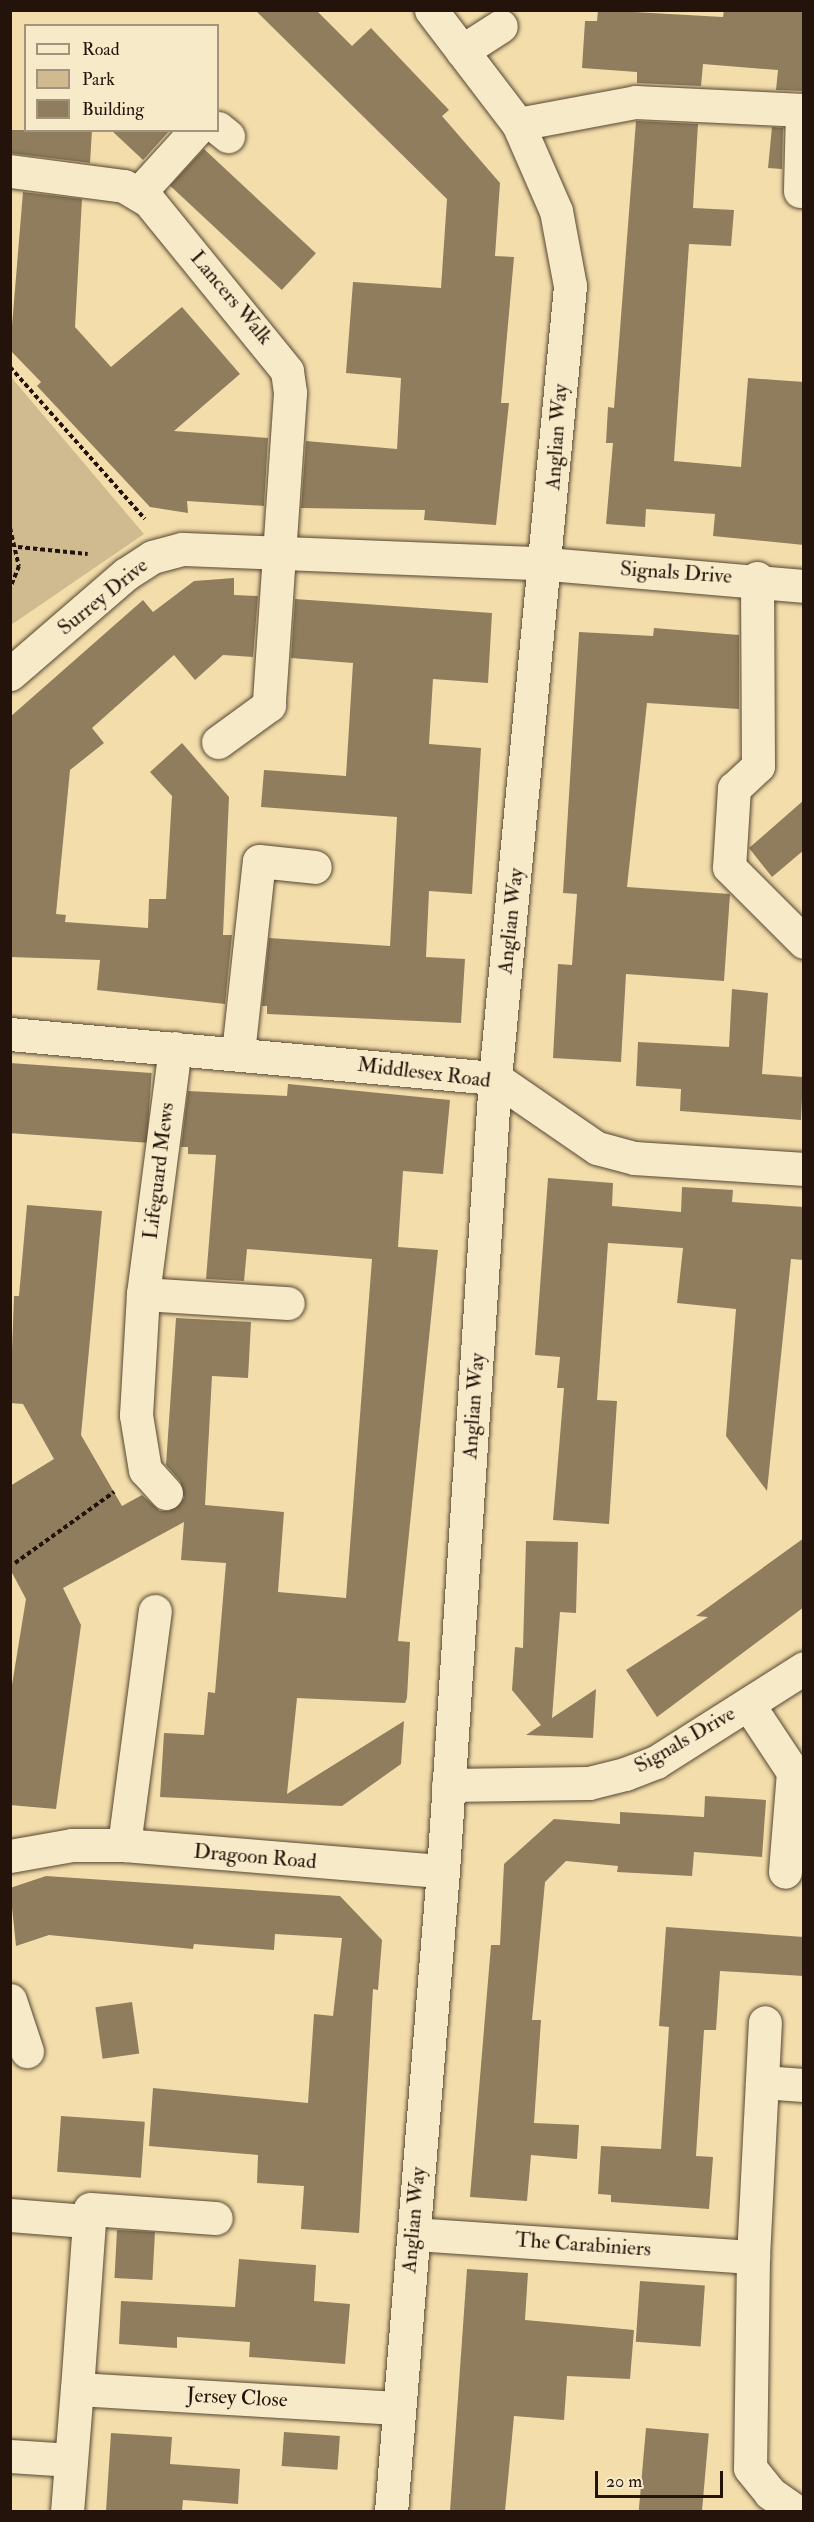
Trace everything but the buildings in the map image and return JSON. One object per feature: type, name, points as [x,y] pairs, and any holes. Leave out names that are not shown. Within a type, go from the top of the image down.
[{"type":"street","name":"Anglian Way","points":[[391,2511],[397,2408],[414,2234],[436,1928],[443,1871],[495,1078],[548,564],[570,286],[556,211],[518,124],[431,10]]},
{"type":"street","points":[[462,51],[501,26]]},
{"type":"street","points":[[518,124],[635,102],[803,110],[800,191]]},
{"type":"street","points":[[10,171],[96,180],[138,194],[194,132]]},
{"type":"street","name":"Lancers Walk","points":[[138,194],[287,370],[280,549]]},
{"type":"street","points":[[218,742],[269,705],[280,549]]},
{"type":"street","name":"Surrey Drive","points":[[10,674],[139,566],[174,551],[280,549],[548,564]]},
{"type":"street","name":"Signals Drive","points":[[548,564],[757,578],[804,586]]},
{"type":"street","points":[[757,578],[758,766],[734,788],[729,867],[804,942]]},
{"type":"street","points":[[238,1053],[259,861],[315,867]]},
{"type":"street","name":"Middlesex Road","points":[[10,1034],[495,1078],[597,1148],[635,1158],[804,1169]]},
{"type":"street","name":"Lifeguard Mews","points":[[155,1482],[136,1415],[143,1294],[175,1048]]},
{"type":"street","points":[[143,1294],[288,1303]]},
{"type":"street","points":[[124,1845],[155,1611]]},
{"type":"street","name":"Signals Drive","points":[[448,1785],[590,1783],[626,1774],[656,1762],[804,1668]]},
{"type":"street","points":[[748,1704],[793,1772],[785,1872]]},
{"type":"street","name":"Dragoon Road","points":[[10,1856],[72,1845],[124,1845],[443,1871]]},
{"type":"street","points":[[10,2000],[27,2051]]},
{"type":"street","points":[[765,2022],[753,2257],[750,2468],[770,2493],[796,2511]]},
{"type":"street","points":[[762,2082],[804,2085]]},
{"type":"street","points":[[67,2511],[77,2389],[86,2221],[90,2209],[216,2218]]},
{"type":"street","points":[[10,2215],[86,2221]]},
{"type":"street","name":"The Carabiniers","points":[[414,2234],[753,2257]]},
{"type":"street","name":"Jersey Close","points":[[77,2389],[397,2408]]},
{"type":"street","points":[[10,2456],[71,2460]]},
{"type":"path","points":[[10,367],[174,551]]},
{"type":"path","points":[[10,528],[18,547],[19,566],[10,588]]},
{"type":"path","points":[[18,547],[64,548],[139,566]]},
{"type":"path","points":[[15,1563],[155,1482]]},
{"type":"green space","points":[[11,377],[144,534],[11,625]]}]
